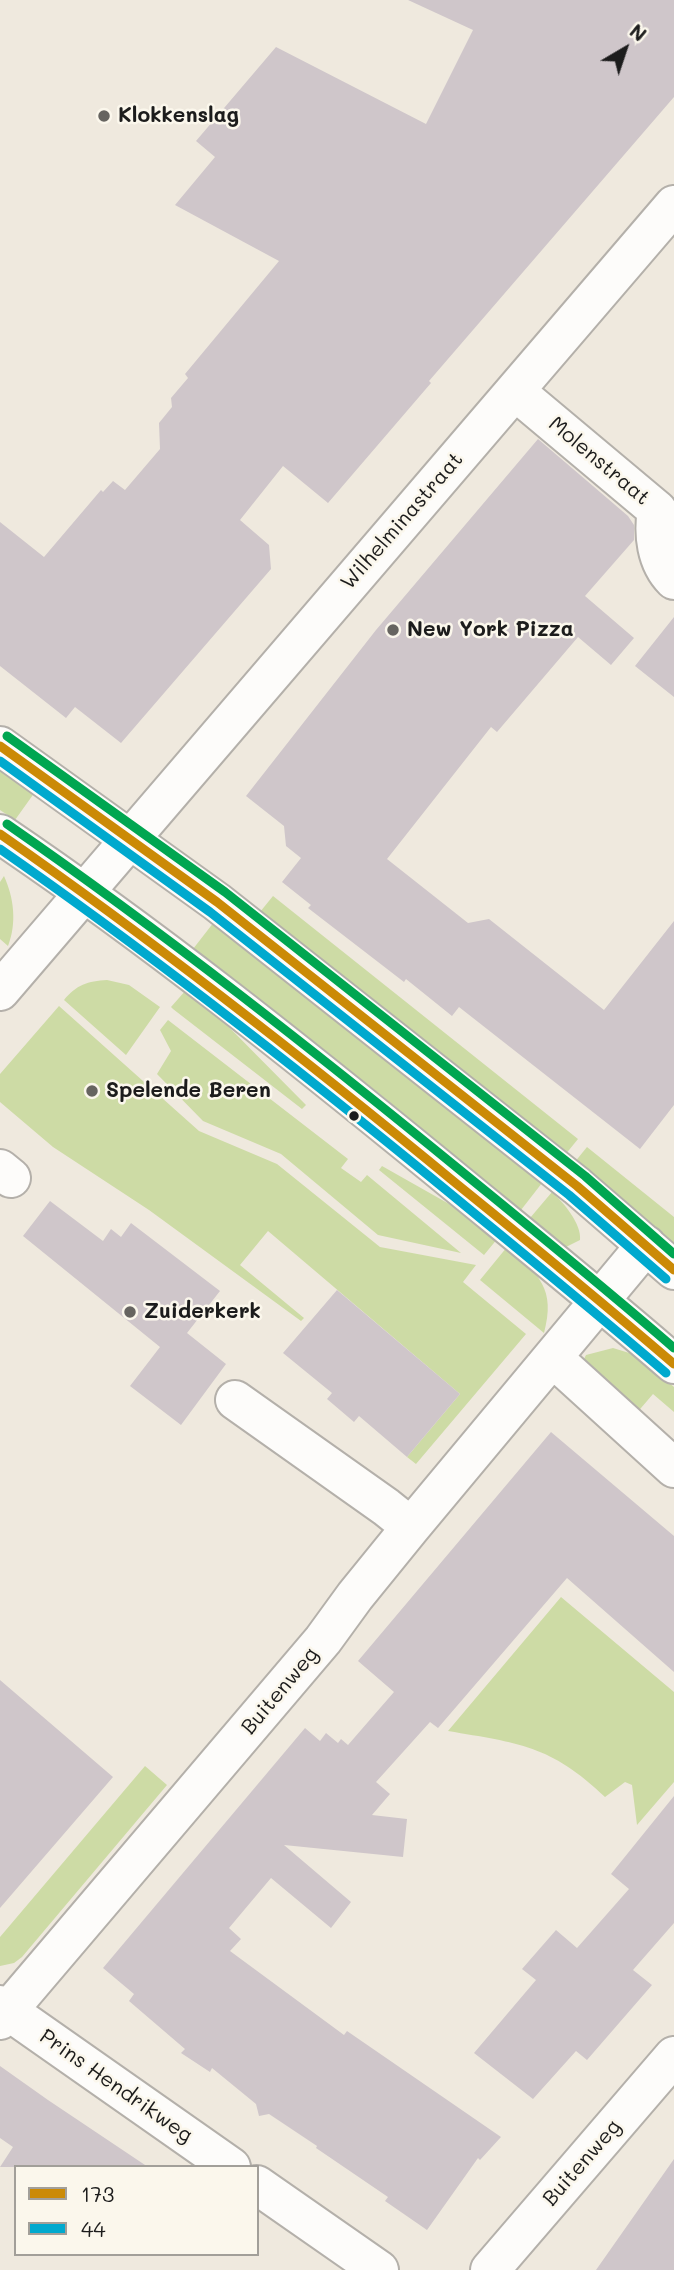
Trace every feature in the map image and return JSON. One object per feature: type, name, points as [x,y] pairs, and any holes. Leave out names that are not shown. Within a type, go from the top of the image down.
[{"type":"street","name":"Wilhelminastraat","points":[[84,892],[674,205]]},
{"type":"street","name":"Molenstraat","points":[[515,391],[657,510],[654,528],[658,551],[667,573],[674,580]]},
{"type":"street","points":[[0,746],[131,838],[216,902],[577,1186],[660,1257]]},
{"type":"street","points":[[0,834],[174,958],[356,1100],[674,1364]]},
{"type":"street","points":[[0,991],[84,892]]},
{"type":"street","name":"Buitenweg","points":[[3,2012],[323,1640],[411,1527],[601,1301],[660,1257]]},
{"type":"street","points":[[553,1358],[674,1468]]},
{"type":"street","points":[[235,1400],[411,1527]]},
{"type":"street","name":"Prins Hendrikweg","points":[[3,2012],[228,2165]]},
{"type":"street","name":"Buitenweg","points":[[490,2270],[674,2056]]},
{"type":"street","points":[[259,2186],[379,2270]]},
{"type":"green space","points":[[0,767],[35,792],[15,820],[0,810]]},
{"type":"green space","points":[[4,876],[13,911],[13,928],[8,946],[0,939],[0,882]]},
{"type":"green space","points":[[273,896],[578,1139],[565,1155],[448,1058],[260,912]]},
{"type":"green space","points":[[214,922],[542,1183],[521,1210],[381,1095],[193,949]]},
{"type":"green space","points":[[107,980],[129,985],[160,1007],[126,1055],[64,1000],[83,985]]},
{"type":"green space","points":[[186,990],[211,1009],[306,1105],[302,1109],[173,1009],[171,1007]]},
{"type":"green space","points":[[59,1006],[199,1131],[277,1164],[380,1247],[476,1265],[463,1282],[526,1334],[416,1464],[407,1457],[460,1394],[268,1231],[240,1265],[304,1318],[301,1321],[149,1210],[53,1147],[0,1102],[0,1074]]},
{"type":"green space","points":[[168,1020],[348,1159],[341,1168],[361,1182],[367,1175],[461,1253],[378,1235],[281,1154],[203,1121],[157,1074],[171,1051],[160,1030]]},
{"type":"green space","points":[[587,1147],[674,1217],[674,1247],[574,1163]]},
{"type":"green space","points":[[382,1166],[458,1209],[498,1238],[484,1255],[379,1170]]},
{"type":"green space","points":[[552,1192],[571,1214],[580,1234],[580,1240],[566,1247],[530,1218]]},
{"type":"green space","points":[[507,1247],[536,1274],[542,1284],[548,1305],[544,1333],[480,1280]]},
{"type":"green space","points":[[613,1348],[639,1356],[674,1387],[674,1412],[653,1394],[635,1415],[583,1361],[586,1355]]},
{"type":"green space","points":[[561,1597],[674,1692],[674,1782],[637,1825],[632,1785],[625,1782],[605,1797],[568,1766],[550,1756],[514,1743],[448,1731]]},
{"type":"green space","points":[[145,1766],[167,1785],[22,1957],[14,1963],[0,1966],[0,1937]]},
{"type":"building","points":[[408,0],[674,0],[674,97],[429,381],[431,383],[328,503],[283,466],[240,520],[269,545],[271,569],[121,743],[75,707],[66,718],[0,666],[0,522],[44,557],[101,490],[103,492],[113,481],[125,490],[160,449],[159,423],[172,407],[171,398],[188,378],[185,374],[279,261],[175,205],[215,157],[196,141],[276,47],[426,124],[473,30]]},
{"type":"building","points":[[538,439],[628,516],[634,525],[634,540],[585,596],[634,638],[611,665],[578,637],[497,732],[491,727],[387,859],[468,923],[489,919],[604,1010],[674,921],[674,1105],[640,1149],[459,1007],[452,1016],[308,908],[311,905],[282,882],[301,858],[286,846],[284,826],[246,796],[376,630]]},
{"type":"building","points":[[674,617],[674,697],[635,666]]},
{"type":"building","name":"Zuiderkerk","points":[[50,1201],[103,1241],[111,1229],[121,1237],[131,1223],[220,1291],[187,1333],[226,1364],[181,1425],[130,1386],[160,1347],[23,1236]]},
{"type":"building","points":[[337,1290],[460,1394],[407,1457],[359,1416],[354,1422],[327,1399],[332,1393],[283,1353]]},
{"type":"building","points":[[551,1432],[674,1536],[674,1672],[567,1578],[438,1728],[430,1722],[376,1782],[390,1794],[372,1815],[407,1819],[403,1857],[284,1845],[351,1902],[331,1928],[271,1878],[229,1928],[241,1939],[230,1951],[344,2035],[347,2031],[501,2137],[480,2160],[478,2158],[427,2230],[385,2201],[388,2197],[316,2148],[317,2146],[269,2114],[259,2116],[256,2104],[212,2068],[210,2072],[181,2053],[185,2049],[129,2001],[134,1994],[103,1968],[305,1728],[320,1741],[326,1733],[338,1743],[341,1739],[348,1745],[394,1692],[358,1661]]},
{"type":"building","points":[[0,1680],[113,1777],[0,1908]]},
{"type":"building","points":[[674,1796],[674,1923],[633,1970],[652,1985],[587,2060],[576,2051],[533,2099],[474,2053],[536,1980],[522,1969],[556,1930],[577,1948],[629,1889],[611,1874]]},
{"type":"building","points":[[0,2066],[145,2165],[0,2167],[13,2147],[0,2138]]},
{"type":"building","points":[[674,2159],[674,2270],[596,2270]]},
{"type":"transit line","points":[[7,736],[225,892],[585,1176],[674,1254]]},
{"type":"transit line","name":"173","points":[[0,746],[217,902],[577,1186],[674,1270]]},
{"type":"transit line","name":"44","points":[[0,761],[210,912],[569,1195],[666,1279]]},
{"type":"transit line","points":[[7,824],[125,908],[297,1039],[597,1282],[674,1348]]},
{"type":"transit line","name":"173","points":[[0,834],[175,961],[289,1049],[540,1251],[674,1364]]},
{"type":"transit line","name":"44","points":[[0,849],[171,973],[282,1058],[666,1373]]},
{"type":"place","name":"Klokkenslag","points":[[104,116]]},
{"type":"place","name":"New York Pizza","points":[[393,630]]},
{"type":"place","name":"Spelende Beren","points":[[92,1091]]},
{"type":"place","name":"Zuiderkerk","points":[[130,1312]]}]
